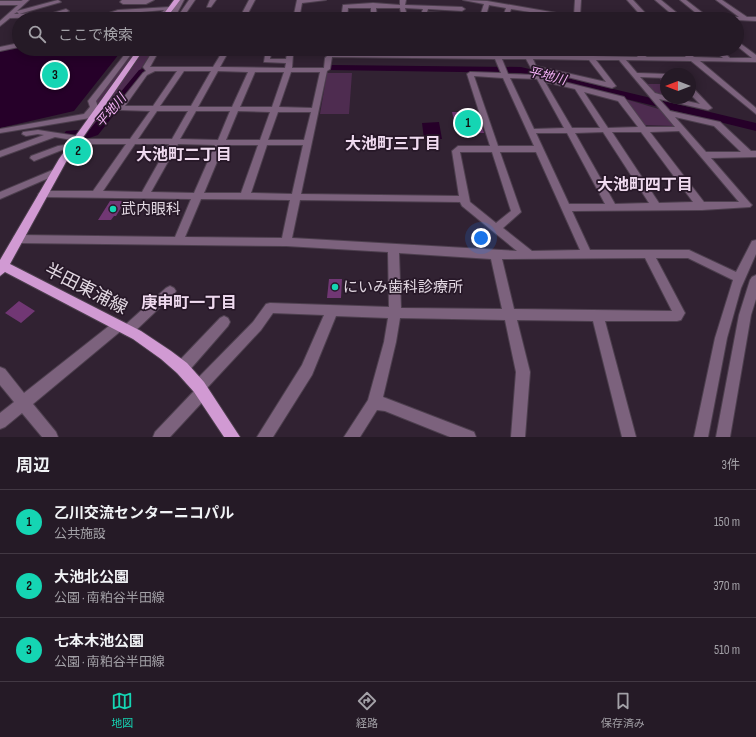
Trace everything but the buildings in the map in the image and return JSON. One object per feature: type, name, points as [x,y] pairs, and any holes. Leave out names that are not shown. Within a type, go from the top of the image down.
[{"type":"main road","points":[[168,12],[177,0]]},
{"type":"main road","points":[[1,267],[55,172],[136,56]]},
{"type":"main road","name":"半田東浦線","points":[[1,267],[123,328],[166,355],[182,368],[201,390],[233,437]]},
{"type":"street","points":[[0,3],[23,3],[50,0]]},
{"type":"street","points":[[125,0],[123,2],[146,2],[151,0]]},
{"type":"street","points":[[175,12],[181,0]]},
{"type":"street","points":[[184,12],[192,0]]},
{"type":"street","points":[[209,6],[213,0]]},
{"type":"street","points":[[246,12],[252,0]]},
{"type":"street","points":[[297,12],[299,1],[323,0]]},
{"type":"street","points":[[461,12],[469,0],[537,12]]},
{"type":"street","points":[[577,12],[578,0]]},
{"type":"street","points":[[630,0],[640,12]]},
{"type":"street","points":[[658,0],[672,12]]},
{"type":"street","points":[[683,0],[698,12]]},
{"type":"street","points":[[719,0],[736,12]]},
{"type":"street","points":[[22,12],[58,2]]},
{"type":"street","points":[[14,12],[23,3]]},
{"type":"street","points":[[345,12],[345,6],[362,3],[373,6],[403,3],[462,9]]},
{"type":"street","points":[[484,12],[487,3]]},
{"type":"street","points":[[373,6],[373,12]]},
{"type":"street","points":[[424,12],[426,6]]},
{"type":"street","points":[[507,12],[509,7]]},
{"type":"street","points":[[118,12],[168,8],[165,12]]},
{"type":"street","points":[[0,24],[11,15]]},
{"type":"street","points":[[746,19],[756,19]]},
{"type":"street","points":[[746,19],[756,26]]},
{"type":"street","points":[[0,49],[12,46]]},
{"type":"street","points":[[744,49],[756,59]]},
{"type":"street","points":[[0,131],[87,116],[94,107],[92,101],[127,56]]},
{"type":"street","points":[[154,56],[146,74],[119,107],[315,110]]},
{"type":"street","points":[[145,195],[224,56]]},
{"type":"street","points":[[267,56],[266,61],[283,56]]},
{"type":"street","points":[[246,196],[288,70],[290,56]]},
{"type":"street","points":[[286,242],[324,70],[326,69],[329,56]]},
{"type":"street","points":[[497,56],[587,255]]},
{"type":"street","points":[[527,56],[533,67],[612,86],[590,57]]},
{"type":"street","points":[[569,56],[646,59],[756,59]]},
{"type":"street","points":[[641,56],[646,59]]},
{"type":"street","points":[[689,56],[756,112]]},
{"type":"street","points":[[724,56],[728,59]]},
{"type":"street","points":[[567,208],[747,206],[620,58]]},
{"type":"street","points":[[149,68],[324,70]]},
{"type":"street","points":[[96,194],[182,69]]},
{"type":"street","points":[[178,241],[252,70]]},
{"type":"street","points":[[496,228],[516,212],[470,74],[504,71],[540,78],[621,99],[702,207]]},
{"type":"street","points":[[635,75],[660,76]]},
{"type":"street","points":[[540,78],[612,207]]},
{"type":"street","points":[[578,88],[657,207]]},
{"type":"street","points":[[688,104],[708,108],[696,96]]},
{"type":"street","points":[[654,97],[660,98]]},
{"type":"street","points":[[666,110],[717,124],[752,154]]},
{"type":"street","points":[[531,131],[681,128]]},
{"type":"street","points":[[0,138],[38,132],[77,139],[131,142],[307,143]]},
{"type":"street","points":[[0,154],[55,134]]},
{"type":"street","points":[[34,158],[62,148],[77,139]]},
{"type":"street","points":[[530,255],[465,204],[456,151],[458,149],[539,149]]},
{"type":"street","points":[[704,155],[752,154]]},
{"type":"street","points":[[0,196],[55,172]]},
{"type":"street","points":[[43,194],[464,199]]},
{"type":"street","points":[[18,239],[286,242],[496,255],[689,254],[739,278]]},
{"type":"street","points":[[701,437],[724,327],[739,278],[756,244]]},
{"type":"street","points":[[351,437],[374,402],[390,342],[395,313],[394,249]]},
{"type":"street","points":[[496,255],[523,372],[518,437]]},
{"type":"street","points":[[160,437],[257,326],[270,308],[395,313],[510,313],[598,316],[677,316],[679,313],[650,255]]},
{"type":"street","points":[[723,437],[745,315],[755,284]]},
{"type":"street","points":[[0,422],[170,291]]},
{"type":"street","points":[[264,437],[308,370],[332,311]]},
{"type":"street","points":[[598,316],[629,437]]},
{"type":"street","points":[[182,368],[224,322]]},
{"type":"street","points":[[0,374],[51,437]]},
{"type":"street","points":[[374,402],[385,404],[439,432],[470,437]]},
{"type":"shaded area","points":[[155,9],[153,12],[133,12]]},
{"type":"shaded area","points":[[12,48],[12,56],[117,56],[74,111],[0,128],[0,51]]},
{"type":"shaded area","points":[[129,56],[133,56],[96,106],[95,101]]},
{"type":"shaded area","points":[[139,56],[149,56],[140,70],[142,72],[92,131],[84,132]]},
{"type":"shaded area","points":[[327,73],[352,73],[349,114],[320,114]]},
{"type":"shaded area","points":[[647,84],[660,84],[660,94],[655,93]]},
{"type":"shaded area","points":[[625,99],[662,110],[674,126],[643,125]]},
{"type":"shaded area","points":[[439,122],[442,139],[424,139],[422,123]]},
{"type":"shaded area","points":[[88,144],[73,162],[65,162],[77,145]]},
{"type":"waterway","name":"平地川","points":[[332,68],[521,70],[543,74],[756,127]]},
{"type":"waterway","name":"平地川","points":[[70,134],[89,134],[94,132],[143,72]]},
{"type":"place","name":"七本木池公園","points":[[55,75]]},
{"type":"place","name":"乙川交流センターニコパル","points":[[468,123]]},
{"type":"place","name":"大池北公園","points":[[78,151]]},
{"type":"place","name":"武内眼科","points":[[113,209]]},
{"type":"place","name":"にいみ歯科診療所","points":[[335,287]]},
{"type":"district","name":"大池町三丁目","points":[[393,144]]},
{"type":"district","name":"大池町二丁目","points":[[184,155]]},
{"type":"district","name":"大池町四丁目","points":[[645,185]]},
{"type":"district","name":"庚申町一丁目","points":[[189,303]]}]
